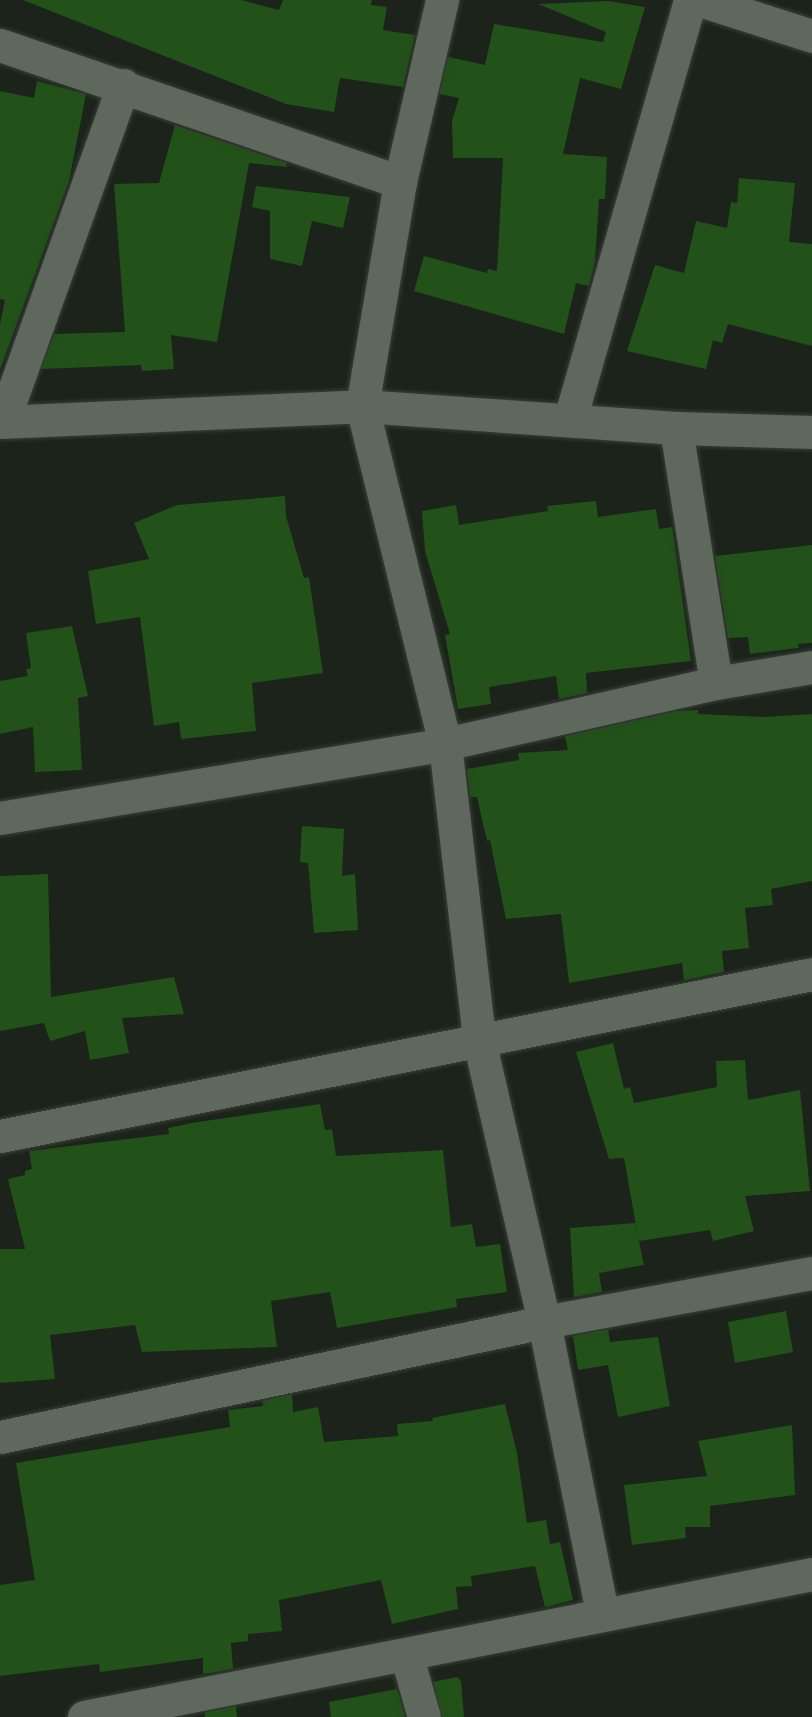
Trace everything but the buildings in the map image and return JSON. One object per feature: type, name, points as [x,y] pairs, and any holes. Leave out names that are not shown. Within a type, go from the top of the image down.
[{"type":"street","points":[[442,0],[400,182],[362,406],[445,744],[479,1040],[544,1322],[602,1613]]},
{"type":"street","points":[[570,419],[690,0]]},
{"type":"street","points":[[700,0],[812,36]]},
{"type":"street","points":[[0,45],[123,84],[400,182]]},
{"type":"street","points":[[123,84],[2,421],[362,406],[676,428],[812,432]]},
{"type":"street","points":[[676,428],[716,683]]},
{"type":"street","points":[[0,818],[445,744],[716,683],[812,667]]},
{"type":"street","points":[[0,1136],[812,974]]},
{"type":"street","points":[[0,1437],[544,1322],[812,1273]]},
{"type":"street","points":[[84,1717],[407,1656],[602,1613],[812,1574]]},
{"type":"street","points":[[407,1656],[424,1717]]}]
